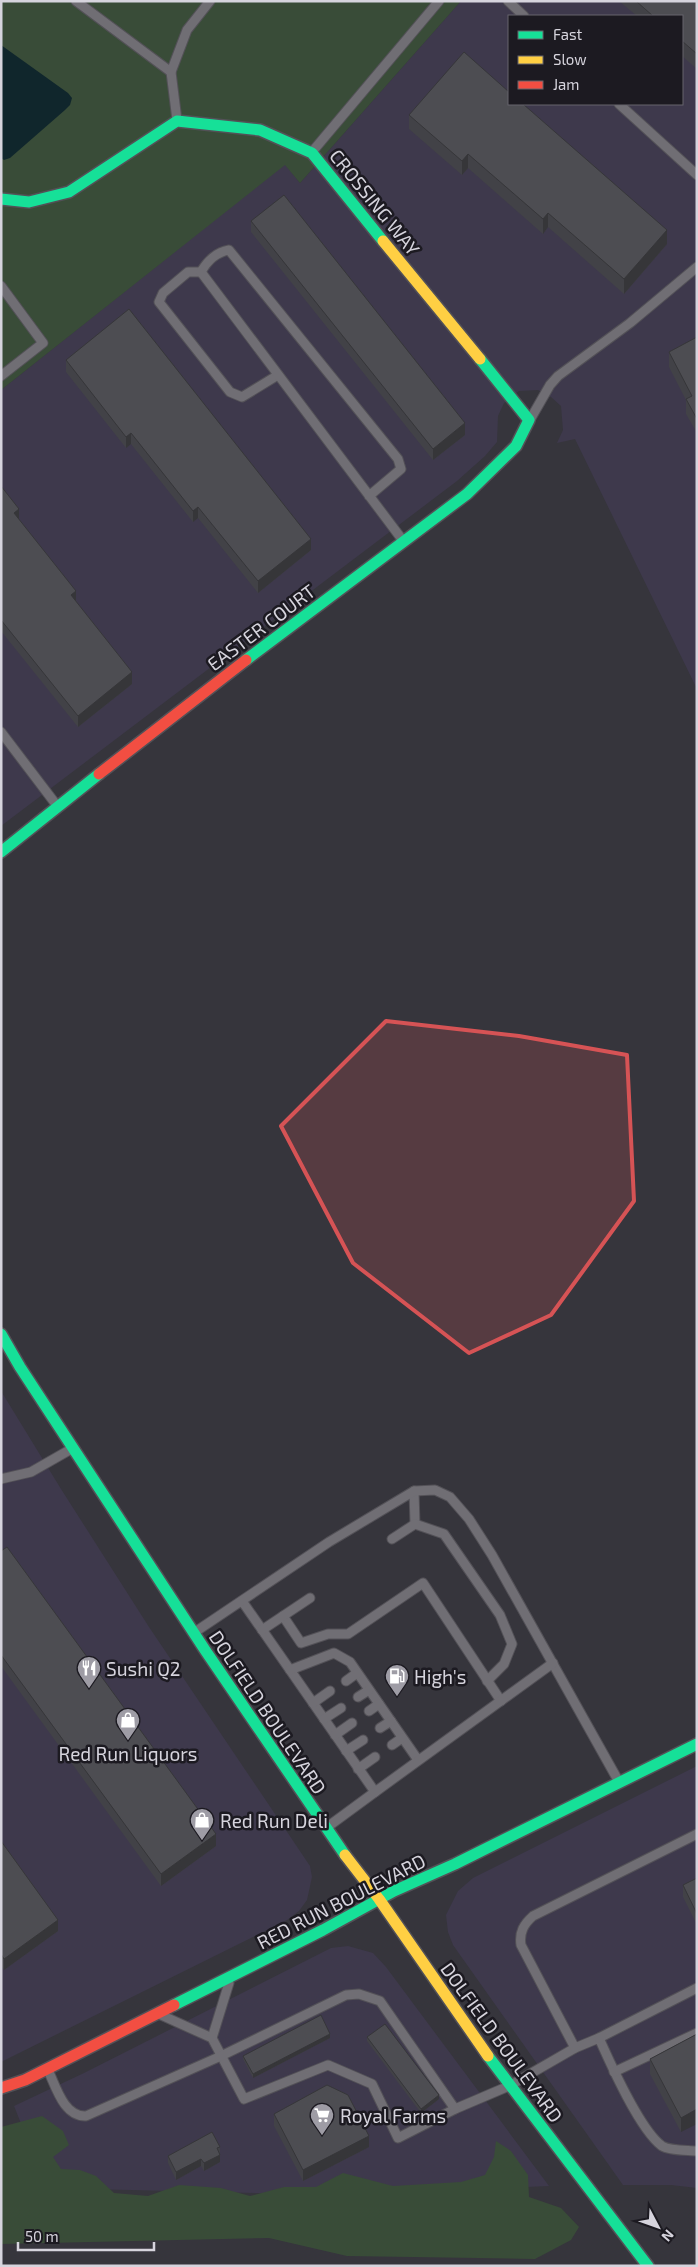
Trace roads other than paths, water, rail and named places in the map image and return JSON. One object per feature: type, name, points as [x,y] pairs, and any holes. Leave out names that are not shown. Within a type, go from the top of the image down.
[{"type":"main road","name":"CROSSING WAY","points":[[177,121],[260,130],[312,153],[530,420]]},
{"type":"main road","points":[[1,198],[29,202],[69,192],[177,121]]},
{"type":"main road","name":"EASTER COURT","points":[[1,852],[198,696],[467,494],[505,459],[516,446],[530,420]]},
{"type":"main road","name":"DOLFIELD BOULEVARD","points":[[1,1334],[20,1367],[194,1633],[326,1828],[379,1899],[510,2086],[621,2228],[648,2266]]},
{"type":"main road","name":"RED RUN BOULEVARD","points":[[1,2088],[25,2080],[232,1976],[379,1899],[697,1744]]},
{"type":"lane","points":[[76,1],[171,72]]},
{"type":"lane","points":[[177,121],[171,72],[187,30],[210,1]]},
{"type":"lane","points":[[312,153],[439,1]]},
{"type":"lane","points":[[508,1],[523,15]]},
{"type":"lane","points":[[620,105],[697,175]]},
{"type":"lane","points":[[201,272],[205,264],[221,251],[229,250],[398,459],[401,468],[369,496]]},
{"type":"lane","points":[[530,420],[550,385],[558,376],[630,323],[697,267]]},
{"type":"lane","points":[[201,272],[188,272],[163,293],[159,302],[230,392],[242,398],[278,374]]},
{"type":"lane","points":[[201,272],[404,542]]},
{"type":"lane","points":[[1,286],[43,343],[1,376]]},
{"type":"lane","points":[[1,732],[58,807]]},
{"type":"lane","points":[[1,1478],[31,1472],[73,1447]]},
{"type":"lane","points":[[194,1633],[329,1542],[414,1491],[435,1490],[450,1497],[469,1520],[553,1663],[619,1782]]},
{"type":"lane","points":[[414,1491],[415,1524]]},
{"type":"lane","points":[[392,1539],[415,1524]]},
{"type":"lane","points":[[415,1524],[444,1534],[500,1615],[512,1644],[504,1664],[487,1681]]},
{"type":"lane","points":[[283,1616],[301,1643],[328,1634],[348,1634],[423,1583],[500,1701]]},
{"type":"lane","points":[[262,1630],[310,1598]]},
{"type":"lane","points":[[242,1600],[375,1792]]},
{"type":"lane","points":[[290,1670],[334,1653],[350,1662],[418,1760]]},
{"type":"lane","points":[[326,1828],[553,1663]]},
{"type":"lane","points":[[346,1681],[357,1673]]},
{"type":"lane","points":[[358,1698],[369,1690]]},
{"type":"lane","points":[[313,1703],[330,1691]]},
{"type":"lane","points":[[369,1711],[379,1704]]},
{"type":"lane","points":[[324,1720],[341,1708]]},
{"type":"lane","points":[[380,1728],[390,1720]]},
{"type":"lane","points":[[335,1735],[352,1723]]},
{"type":"lane","points":[[392,1745],[402,1738]]},
{"type":"lane","points":[[346,1751],[363,1740]]},
{"type":"lane","points":[[358,1768],[375,1757]]},
{"type":"lane","points":[[576,2048],[521,1945],[520,1937],[525,1922],[533,1916],[697,1834]]},
{"type":"lane","points":[[212,2038],[232,1976]]},
{"type":"lane","points":[[158,2013],[212,2038],[244,2099],[328,2065],[372,2084],[398,2138],[455,2109],[510,2086],[576,2048],[697,1988]]},
{"type":"lane","points":[[47,2068],[70,2111],[77,2116],[86,2116],[221,2056],[346,1995],[359,1994],[380,2002],[455,2109]]},
{"type":"lane","points":[[614,2072],[697,2033]]},
{"type":"lane","points":[[599,2038],[614,2072],[648,2131],[664,2147],[697,2151]]},
{"type":"water","points":[[1,45],[68,93],[72,98],[70,105],[65,110],[10,158],[4,160],[1,158]]},
{"type":"place","name":"Sushi Q2","points":[[89,1689]]},
{"type":"place","name":"High's","points":[[397,1697]]},
{"type":"place","name":"Red Run Liquors","points":[[128,1741]]},
{"type":"place","name":"Red Run Deli","points":[[202,1841]]},
{"type":"place","name":"Royal Farms","points":[[322,2136]]}]
